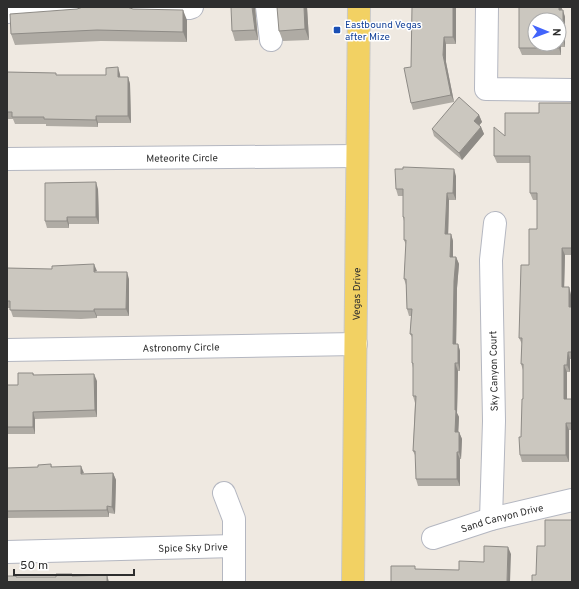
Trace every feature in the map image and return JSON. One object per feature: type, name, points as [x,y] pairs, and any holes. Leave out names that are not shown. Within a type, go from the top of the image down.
[{"type":"main road","name":"Vegas Drive","points":[[353,582],[359,7]]},
{"type":"street","points":[[7,12],[80,7]]},
{"type":"street","points":[[136,7],[192,7]]},
{"type":"street","points":[[267,7],[271,40]]},
{"type":"street","points":[[487,7],[486,89],[572,90]]},
{"type":"street","name":"Meteorite Circle","points":[[7,159],[358,156]]},
{"type":"street","name":"Sky Canyon Court","points":[[491,519],[494,421],[491,260],[496,223]]},
{"type":"street","name":"Astronomy Circle","points":[[7,350],[356,344]]},
{"type":"street","points":[[224,493],[234,519],[234,582]]},
{"type":"street","name":"Sand Canyon Drive","points":[[433,538],[491,519],[572,500]]},
{"type":"street","name":"Spice Sky Drive","points":[[7,552],[234,546]]},
{"type":"building","points":[[83,7],[127,7],[133,9],[183,10],[183,32],[97,30],[11,34],[10,14],[77,9]]},
{"type":"building","points":[[231,7],[252,7],[255,30],[232,31]]},
{"type":"building","points":[[277,7],[304,7],[305,29],[279,31]]},
{"type":"building","points":[[412,7],[453,7],[453,37],[444,37],[443,55],[451,95],[411,103],[404,68],[411,67]]},
{"type":"building","points":[[519,7],[559,7],[559,10],[563,10],[563,12],[527,12],[527,48],[519,48]]},
{"type":"building","points":[[118,67],[118,77],[128,77],[128,116],[96,116],[96,120],[44,119],[44,117],[12,117],[12,112],[7,112],[7,72],[56,73],[56,75],[106,75],[106,68]]},
{"type":"building","points":[[459,97],[479,115],[474,121],[481,127],[459,153],[432,129]]},
{"type":"building","points":[[539,103],[572,103],[572,248],[562,248],[562,287],[569,287],[569,307],[572,307],[572,352],[568,352],[567,365],[564,365],[564,399],[572,399],[572,423],[566,423],[566,455],[520,455],[519,437],[521,437],[523,399],[523,364],[521,364],[522,338],[519,338],[521,265],[529,265],[529,229],[537,229],[537,193],[530,193],[530,156],[494,156],[494,127],[505,136],[505,113],[539,113]]},
{"type":"building","points":[[403,167],[454,169],[453,193],[447,193],[445,234],[451,234],[450,257],[456,257],[453,344],[458,344],[458,363],[455,363],[455,432],[459,432],[457,479],[416,479],[415,451],[413,451],[416,396],[413,396],[412,334],[410,334],[412,309],[407,309],[406,279],[404,279],[406,240],[404,240],[403,189],[396,189],[395,169],[403,169]]},
{"type":"building","points":[[96,182],[96,217],[67,217],[67,221],[45,221],[45,183]]},
{"type":"building","points":[[94,264],[94,272],[127,272],[126,309],[94,309],[94,311],[10,310],[10,301],[7,301],[7,268],[52,269],[52,266]]},
{"type":"building","points":[[18,373],[33,373],[33,375],[94,374],[95,410],[33,412],[33,427],[7,427],[7,385],[18,385]]},
{"type":"building","points":[[51,464],[51,467],[81,466],[81,474],[113,473],[112,507],[107,506],[107,510],[7,511],[7,468],[38,467],[38,465]]},
{"type":"building","points":[[545,520],[572,520],[572,582],[532,582],[532,575],[536,575],[537,546],[545,546]]},
{"type":"building","points":[[484,546],[508,547],[507,582],[391,582],[391,566],[415,566],[415,569],[459,570],[459,561],[484,562]]},
{"type":"building","points":[[56,574],[72,574],[72,576],[107,575],[107,582],[7,582],[7,576],[56,577]]},
{"type":"place","name":"Eastbound Vegas after Mize","points":[[337,30]]}]
